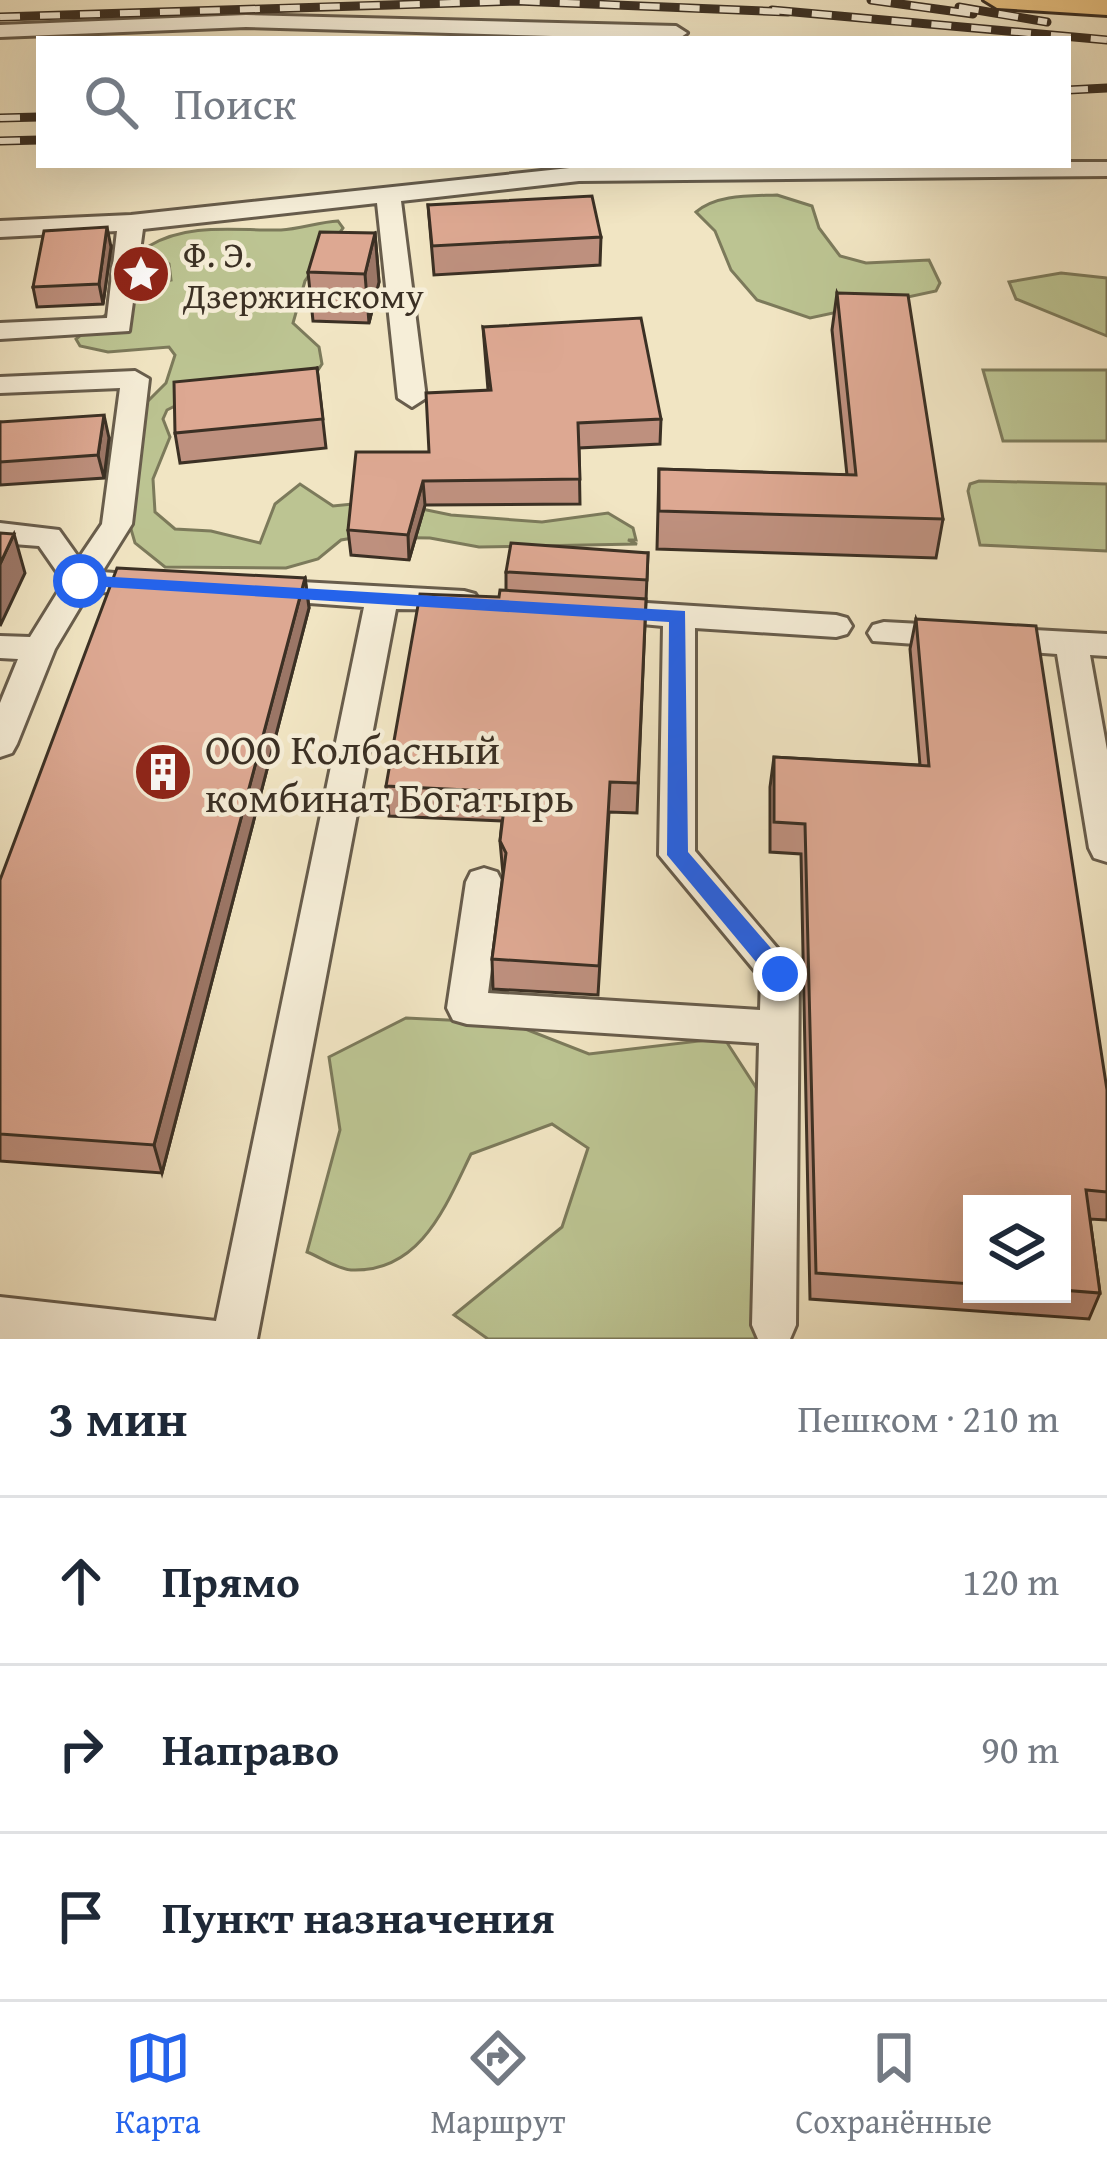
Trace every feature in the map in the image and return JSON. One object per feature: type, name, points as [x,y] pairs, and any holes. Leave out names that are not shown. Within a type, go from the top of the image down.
[{"type":"main road","points":[[997,0],[1107,7]]},
{"type":"street","points":[[0,31],[246,21],[676,34]]},
{"type":"street","points":[[0,229],[131,223],[388,193],[1107,169]]},
{"type":"street","points":[[388,193],[412,398]]},
{"type":"street","points":[[0,331],[119,325],[131,223]]},
{"type":"street","points":[[0,385],[135,379],[117,524],[39,649],[0,744]]},
{"type":"street","points":[[0,533],[47,537],[80,581]]},
{"type":"street","points":[[80,581],[496,604]]},
{"type":"street","points":[[236,1339],[382,597]]},
{"type":"street","points":[[565,608],[836,626]]},
{"type":"street","points":[[679,616],[677,855],[780,974],[774,1325]]},
{"type":"street","points":[[884,633],[1107,645]]},
{"type":"street","points":[[1071,643],[1107,848]]},
{"type":"street","points":[[0,647],[39,649]]},
{"type":"street","points":[[484,882],[467,1008],[779,1028]]},
{"type":"street","points":[[0,1318],[206,1339]]},
{"type":"green space","points":[[777,195],[812,206],[819,228],[840,256],[866,263],[929,260],[940,283],[936,291],[810,318],[757,300],[731,270],[715,231],[696,212],[724,199]]},
{"type":"green space","points":[[338,221],[343,228],[305,281],[293,323],[319,347],[322,364],[310,382],[181,403],[167,410],[163,419],[170,437],[153,479],[155,512],[175,529],[211,531],[260,543],[275,504],[300,484],[333,506],[383,501],[451,515],[542,522],[608,513],[633,528],[636,540],[628,540],[637,544],[479,547],[430,538],[359,537],[341,540],[318,559],[286,568],[165,567],[135,543],[126,512],[139,410],[166,383],[175,355],[169,347],[108,352],[80,346],[76,339],[142,285],[171,280],[169,264],[151,253],[149,246],[164,238],[197,231],[281,230]]},
{"type":"green space","points":[[1061,273],[1107,278],[1107,336],[1016,299],[1009,282]]},
{"type":"green space","points":[[983,370],[1107,370],[1107,441],[1003,441]]},
{"type":"green space","points":[[970,484],[1107,484],[1107,551],[980,545],[968,491]]},
{"type":"green space","points":[[406,1018],[510,1023],[589,1054],[724,1038],[768,1106],[763,1339],[488,1339],[454,1315],[562,1227],[588,1148],[552,1124],[471,1154],[441,1214],[413,1248],[396,1260],[351,1270],[307,1252],[340,1130],[329,1057]]},
{"type":"building","points":[[592,196],[601,237],[432,246],[428,205]]},
{"type":"building","points":[[107,227],[99,284],[33,287],[44,231]]},
{"type":"building","points":[[320,232],[375,233],[365,274],[308,272]]},
{"type":"building","points":[[837,293],[908,295],[943,519],[659,511],[659,469],[856,475]]},
{"type":"building","points":[[641,318],[661,419],[578,423],[580,479],[423,481],[408,535],[348,530],[356,452],[429,452],[426,393],[491,390],[483,327]]},
{"type":"building","points":[[317,368],[323,419],[175,433],[174,382]]},
{"type":"building","points":[[104,415],[98,455],[0,462],[0,422]]},
{"type":"building","points":[[0,533],[14,534],[0,564]]},
{"type":"building","points":[[511,543],[648,553],[647,580],[506,572]]},
{"type":"building","name":"ООО Колбасный комбинат Богатырь","points":[[117,568],[305,578],[154,1145],[0,1134],[0,880]]},
{"type":"building","points":[[500,590],[646,599],[638,783],[610,782],[599,966],[492,959],[506,853],[500,841],[506,792],[386,786],[420,594],[499,597]]},
{"type":"building","points":[[916,619],[1036,626],[1107,1090],[1107,1192],[1086,1190],[1100,1293],[1071,1291],[1071,1195],[963,1195],[963,1283],[816,1273],[805,824],[774,822],[774,757],[929,766]]},
{"type":"railway","points":[[871,0],[973,14]]},
{"type":"railway","points":[[0,17],[517,1],[788,12]]},
{"type":"railway","points":[[959,7],[1047,22]]},
{"type":"railway","points":[[772,10],[1062,36]]},
{"type":"railway","points":[[1071,37],[1107,40]]},
{"type":"railway","points":[[1071,90],[1107,88]]},
{"type":"railway","points":[[0,118],[36,117]]},
{"type":"railway","points":[[0,141],[36,140]]},
{"type":"place","name":"Ф. Э. Дзержинскому","points":[[141,274]]},
{"type":"place","name":"ООО Колбасный комбинат Богатырь","points":[[163,772]]},
{"type":"route","points":[[80,581],[679,616],[677,855],[780,974]]}]
